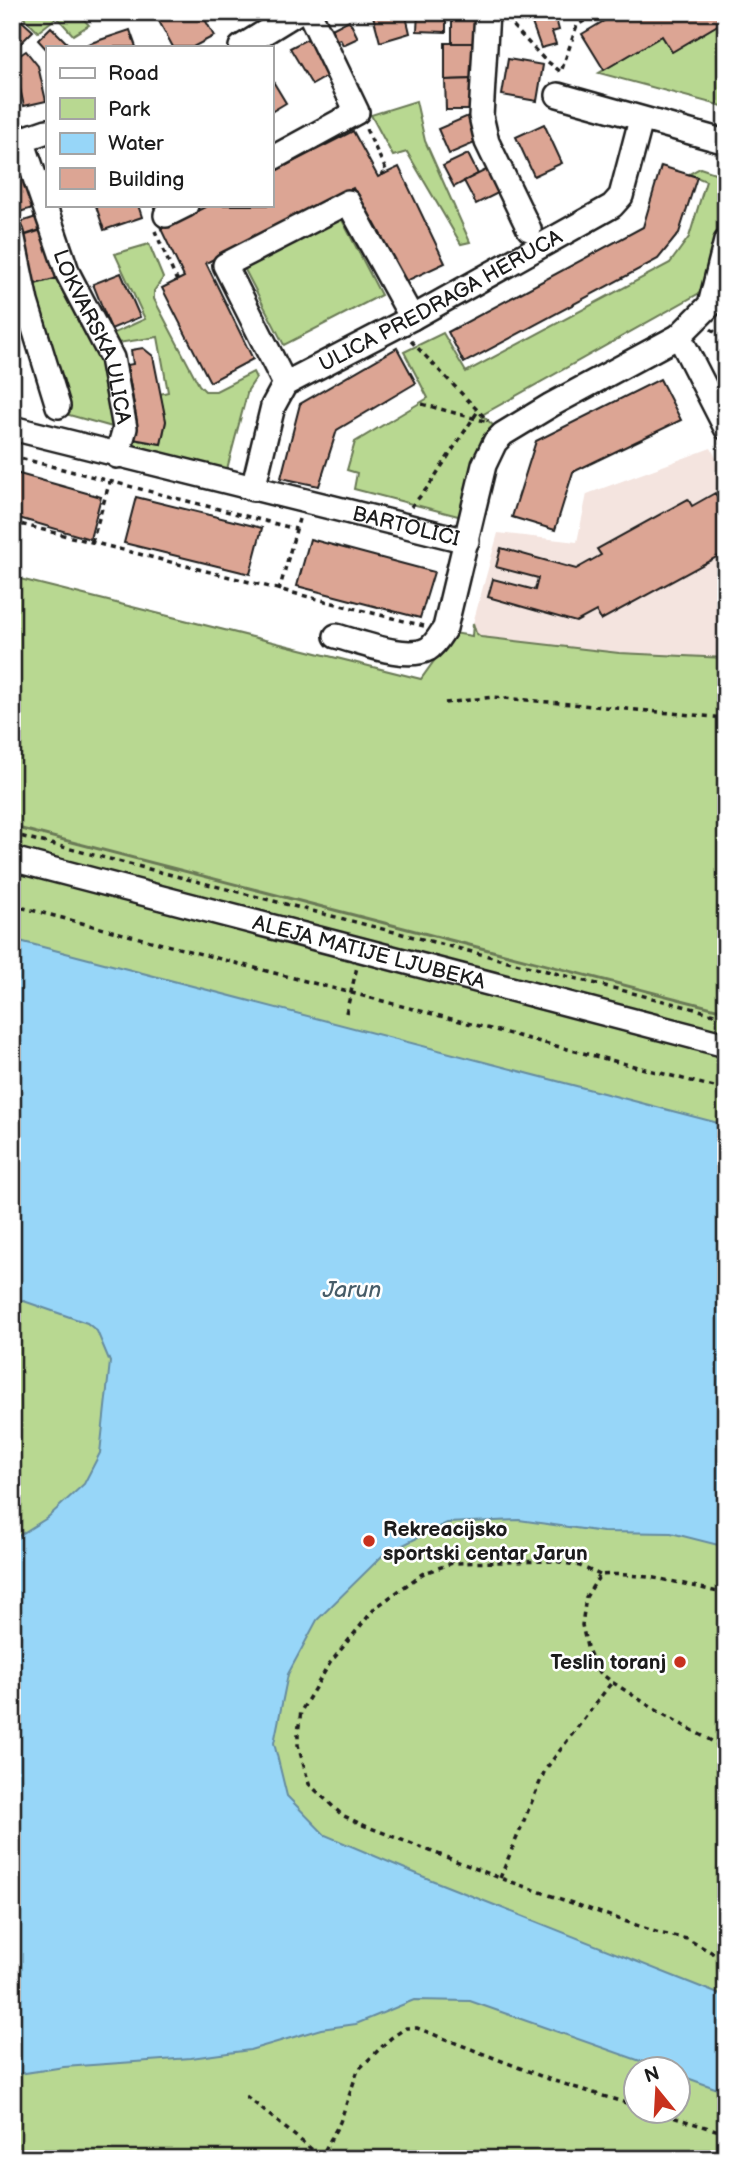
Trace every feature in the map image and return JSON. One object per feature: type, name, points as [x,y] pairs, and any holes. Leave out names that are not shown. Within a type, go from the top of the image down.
[{"type":"street","points":[[243,46],[298,12]]},
{"type":"street","points":[[273,158],[357,112],[309,12]]},
{"type":"street","points":[[487,18],[481,116],[487,142],[529,229]]},
{"type":"street","points":[[558,95],[726,142]]},
{"type":"street","name":"ULICA PREDRAGA HERUCA","points":[[285,384],[404,322],[612,206],[621,196],[641,120]]},
{"type":"street","points":[[17,141],[46,131]]},
{"type":"street","name":"LOKVARSKA ULICA","points":[[17,141],[68,274],[112,358],[125,428],[117,456]]},
{"type":"street","points":[[253,489],[273,406],[285,384],[225,265],[348,202],[404,322]]},
{"type":"street","points":[[12,234],[26,302],[58,406]]},
{"type":"street","name":"BARTOLIĆI","points":[[12,428],[467,541],[484,464],[495,442],[496,428],[551,405],[678,336],[710,305],[726,241]]},
{"type":"street","points":[[678,336],[726,428]]},
{"type":"street","points":[[336,636],[404,654],[429,648],[445,628],[467,541]]},
{"type":"street","name":"ALEJA MATIJE LJUBEKA","points":[[12,859],[726,1045]]},
{"type":"path","points":[[487,18],[505,19],[543,58],[561,72],[577,25],[601,12]]},
{"type":"path","points":[[357,112],[387,172],[378,176]]},
{"type":"path","points":[[170,209],[170,223],[153,232],[176,279],[183,276]]},
{"type":"path","points":[[404,322],[478,411],[496,428]]},
{"type":"path","points":[[710,327],[726,341]]},
{"type":"path","points":[[422,404],[474,418],[496,428]]},
{"type":"path","points":[[397,524],[428,486],[478,411]]},
{"type":"path","points":[[12,456],[296,529]]},
{"type":"path","points":[[92,542],[110,480]]},
{"type":"path","points":[[279,591],[304,502]]},
{"type":"path","points":[[12,522],[425,626]]},
{"type":"path","points":[[445,703],[493,697],[726,718]]},
{"type":"path","points":[[12,834],[726,1017]]},
{"type":"path","points":[[12,905],[726,1090]]},
{"type":"path","points":[[346,1013],[353,984]]},
{"type":"path","points":[[726,1594],[625,1573],[600,1575],[580,1566],[555,1561],[452,1563],[422,1574],[375,1608],[331,1663],[301,1711],[298,1745],[309,1784],[342,1815],[500,1878],[659,1933],[687,1939],[726,1960]]},
{"type":"path","points":[[600,1575],[586,1597],[582,1625],[587,1647],[597,1670],[612,1682],[726,1749]]},
{"type":"path","points":[[500,1878],[545,1770],[612,1682]]},
{"type":"path","points":[[246,2096],[321,2158],[340,2122],[358,2070],[391,2038],[406,2028],[416,2028],[551,2081],[622,2102]]},
{"type":"path","points":[[692,2123],[726,2133]]},
{"type":"shaded area","points":[[711,448],[726,477],[726,659],[619,653],[481,637],[476,634],[473,623],[498,533],[577,542],[587,494]]},
{"type":"green space","points":[[18,12],[77,12],[89,25],[73,35],[57,17],[38,32]]},
{"type":"green space","points":[[726,20],[726,107],[599,73],[662,36],[672,52]]},
{"type":"green space","points":[[416,101],[425,141],[470,242],[461,244],[407,152],[393,156],[371,115]]},
{"type":"green space","points":[[700,168],[724,176],[725,188],[719,233],[703,291],[482,415],[497,429],[462,517],[354,489],[357,473],[347,470],[355,442],[428,398],[404,352],[443,333],[466,372],[670,263],[689,237],[706,181],[689,174]]},
{"type":"green space","points":[[340,216],[381,295],[284,345],[243,266]]},
{"type":"green space","points":[[149,244],[163,278],[154,291],[154,299],[199,385],[205,391],[216,391],[253,372],[256,378],[248,390],[227,469],[156,454],[136,447],[133,439],[161,444],[166,422],[160,394],[168,392],[158,337],[118,343],[112,334],[145,319],[115,254]]},
{"type":"green space","points":[[62,277],[97,340],[116,428],[51,410],[27,286]]},
{"type":"green space","points":[[12,577],[421,679],[454,633],[472,636],[473,623],[476,633],[481,637],[619,653],[726,658],[726,1011],[12,826]]},
{"type":"green space","name":"Jarun","points":[[12,827],[726,1012],[726,2159],[12,2159]]},
{"type":"water","name":"Jarun","points":[[12,939],[726,1125],[726,1547],[671,1533],[603,1532],[519,1520],[447,1523],[383,1555],[317,1620],[288,1674],[274,1743],[287,1796],[325,1835],[726,1997],[726,2092],[692,2080],[692,2056],[626,2056],[470,2001],[414,2000],[356,2024],[321,2029],[250,2050],[191,2058],[64,2067],[12,2075],[12,1540],[47,1518],[84,1484],[100,1453],[110,1362],[97,1331],[87,1323],[12,1297]]},
{"type":"building","points":[[12,12],[33,31],[18,46],[12,40]]},
{"type":"building","points":[[154,12],[201,12],[214,36],[195,46],[172,46]]},
{"type":"building","points":[[372,12],[405,12],[410,33],[380,42]]},
{"type":"building","points":[[418,12],[446,12],[446,32],[417,31]]},
{"type":"building","points":[[483,12],[484,43],[452,43],[452,13]]},
{"type":"building","points":[[528,12],[563,12],[565,17],[556,19],[559,30],[552,32],[556,44],[541,48]]},
{"type":"building","points":[[619,12],[726,12],[726,20],[672,52],[662,36],[604,70],[582,34]]},
{"type":"building","points":[[349,20],[358,38],[343,45],[340,39],[334,41],[328,31]]},
{"type":"building","points":[[51,27],[70,46],[46,46],[46,49],[38,40]]},
{"type":"building","points":[[130,30],[136,46],[89,46],[88,44]]},
{"type":"building","points":[[313,36],[331,74],[312,85],[290,48]]},
{"type":"building","points":[[445,43],[477,43],[477,79],[445,80]]},
{"type":"building","points":[[12,46],[20,55],[26,51],[38,66],[46,101],[24,106],[16,71],[12,65]]},
{"type":"building","points":[[508,59],[543,65],[537,101],[502,95]]},
{"type":"building","points":[[477,79],[477,110],[446,110],[445,80]]},
{"type":"building","points":[[273,84],[286,103],[273,111]]},
{"type":"building","points":[[473,114],[484,139],[449,154],[438,129]]},
{"type":"building","points":[[544,124],[562,163],[534,176],[516,137]]},
{"type":"building","points":[[353,131],[378,177],[399,167],[445,263],[402,283],[353,188],[206,263],[253,359],[210,382],[162,288],[184,277],[161,229],[207,206],[273,206],[273,172]]},
{"type":"building","points":[[468,154],[478,174],[454,187],[443,166]]},
{"type":"building","points":[[494,166],[506,189],[476,204],[464,181]]},
{"type":"building","points":[[661,166],[697,177],[679,233],[658,259],[464,363],[448,332],[643,227]]},
{"type":"building","points":[[26,175],[36,207],[16,213],[12,202],[12,179]]},
{"type":"building","points":[[96,206],[138,206],[142,217],[104,230]]},
{"type":"building","points":[[39,216],[43,229],[22,236],[18,223]]},
{"type":"building","points":[[45,229],[62,277],[27,286],[17,238]]},
{"type":"building","points":[[121,273],[140,317],[111,329],[93,284]]},
{"type":"building","points":[[143,348],[153,356],[166,421],[161,444],[133,439],[137,422],[127,365],[133,364],[131,350]]},
{"type":"building","points":[[397,348],[416,383],[337,430],[319,486],[281,478],[300,404]]},
{"type":"building","points":[[660,379],[681,420],[573,472],[555,530],[512,517],[536,441]]},
{"type":"building","points":[[12,472],[101,497],[90,539],[12,516]]},
{"type":"building","points":[[715,493],[726,511],[726,552],[601,620],[596,611],[576,622],[488,597],[493,579],[535,590],[538,578],[496,567],[501,548],[576,569],[601,555],[597,549],[688,499],[692,506]]},
{"type":"building","points":[[136,497],[262,528],[250,574],[124,543]]},
{"type":"building","points":[[310,539],[434,572],[420,618],[297,586]]},
{"type":"place","name":"Rekreacijsko sportski centar Jarun","points":[[369,1541]]},
{"type":"place","name":"Teslin toranj","points":[[680,1662]]}]
